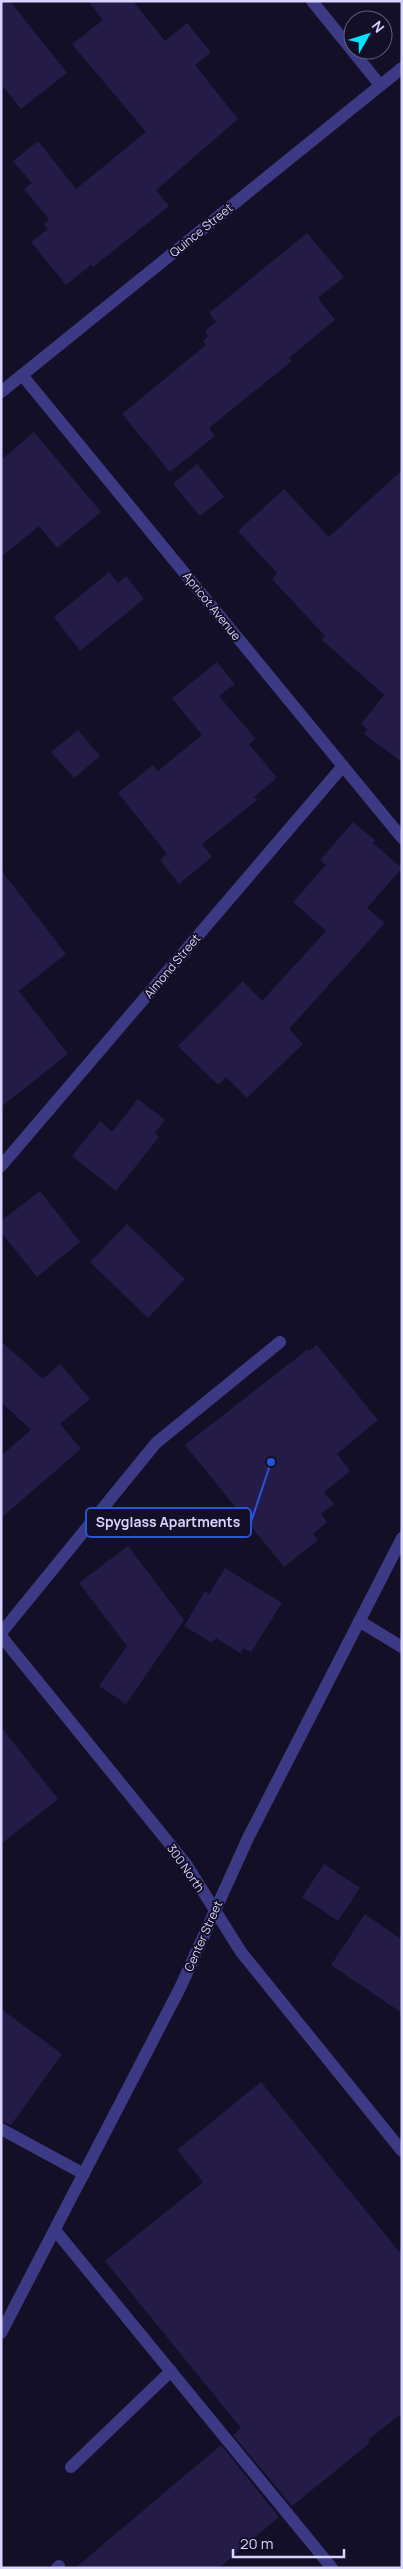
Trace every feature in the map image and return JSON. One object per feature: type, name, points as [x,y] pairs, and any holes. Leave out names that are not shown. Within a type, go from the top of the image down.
[{"type":"street","points":[[312,1],[380,85]]},
{"type":"street","name":"Quince Street","points":[[1,392],[402,68]]},
{"type":"street","name":"Apricot Avenue","points":[[22,375],[402,838]]},
{"type":"street","name":"Almond Street","points":[[1,1166],[343,766]]},
{"type":"street","points":[[1,1635],[156,1443],[280,1342]]},
{"type":"street","name":"Center Street","points":[[3,2326],[55,2230],[180,1988],[248,1838],[402,1538]]},
{"type":"street","points":[[359,1621],[402,1647]]},
{"type":"street","name":"300 North","points":[[1,1635],[186,1864],[241,1952],[402,2151]]},
{"type":"street","points":[[1,2129],[84,2174]]},
{"type":"street","points":[[55,2230],[332,2568]]},
{"type":"street","points":[[71,2467],[171,2371]]},
{"type":"building","points":[[1,1],[10,1],[67,73],[21,109],[1,84]]},
{"type":"building","points":[[88,1],[133,1],[165,41],[187,23],[211,52],[195,65],[238,119],[156,190],[169,206],[93,267],[91,265],[66,285],[31,242],[48,229],[44,224],[49,219],[24,189],[32,183],[13,161],[38,141],[76,189],[146,132],[72,44],[103,20]]},
{"type":"building","points":[[307,233],[344,277],[318,298],[335,320],[289,358],[292,361],[209,428],[215,436],[170,472],[122,414],[206,345],[203,341],[208,336],[205,331],[216,322],[209,313]]},
{"type":"building","points":[[34,432],[101,512],[57,548],[39,526],[1,557],[1,460]]},
{"type":"building","points":[[197,464],[224,497],[200,516],[173,484]]},
{"type":"building","points":[[402,470],[402,762],[364,734],[367,729],[361,724],[384,695],[322,640],[325,636],[272,579],[277,573],[238,531],[284,489],[329,537]]},
{"type":"building","points":[[109,572],[118,583],[126,576],[144,599],[80,651],[54,617]]},
{"type":"building","points":[[217,662],[235,684],[219,696],[256,739],[249,744],[277,778],[254,797],[257,800],[202,844],[212,857],[179,884],[160,860],[167,854],[118,793],[153,765],[158,771],[202,735],[172,698]]},
{"type":"building","points":[[78,730],[100,756],[74,778],[51,752]]},
{"type":"building","points":[[353,822],[375,840],[373,843],[402,868],[367,908],[385,923],[289,1029],[303,1044],[247,1098],[226,1077],[218,1085],[178,1046],[243,981],[262,1001],[326,931],[293,902],[326,865],[320,860]]},
{"type":"building","points":[[1,870],[66,954],[19,991],[68,1054],[1,1107]]},
{"type":"building","points":[[138,1099],[165,1120],[155,1133],[159,1137],[116,1191],[72,1156],[100,1121],[112,1132]]},
{"type":"building","points":[[40,1191],[80,1242],[37,1277],[1,1232],[1,1221]]},
{"type":"building","points":[[127,1224],[185,1279],[148,1318],[90,1262]]},
{"type":"building","points":[[1,1341],[43,1379],[60,1364],[90,1399],[60,1424],[81,1449],[1,1518],[1,1456],[31,1430],[1,1402]]},
{"type":"building","points":[[317,1345],[378,1420],[337,1454],[350,1471],[324,1492],[334,1504],[321,1514],[327,1522],[313,1534],[318,1540],[284,1567],[185,1445],[308,1349],[309,1351]]},
{"type":"building","points":[[128,1546],[184,1620],[126,1704],[99,1686],[127,1646],[79,1583]]},
{"type":"building","points":[[225,1568],[282,1603],[251,1652],[243,1648],[240,1653],[216,1638],[212,1643],[184,1626],[205,1591],[209,1594]]},
{"type":"building","points":[[1,1727],[58,1799],[1,1844]]},
{"type":"building","points":[[324,1864],[360,1888],[338,1921],[302,1897]]},
{"type":"building","points":[[365,1914],[402,1940],[402,2013],[331,1965]]},
{"type":"building","points":[[1,2009],[62,2054],[11,2125],[1,2121]]},
{"type":"building","points":[[261,2082],[402,2255],[402,2413],[368,2440],[370,2443],[292,2506],[233,2435],[241,2428],[105,2261],[203,2182],[177,2150]]},
{"type":"building","points":[[221,2445],[279,2517],[219,2568],[75,2568]]},
{"type":"place","name":"Spyglass Apartments","points":[[271,1462]]}]
